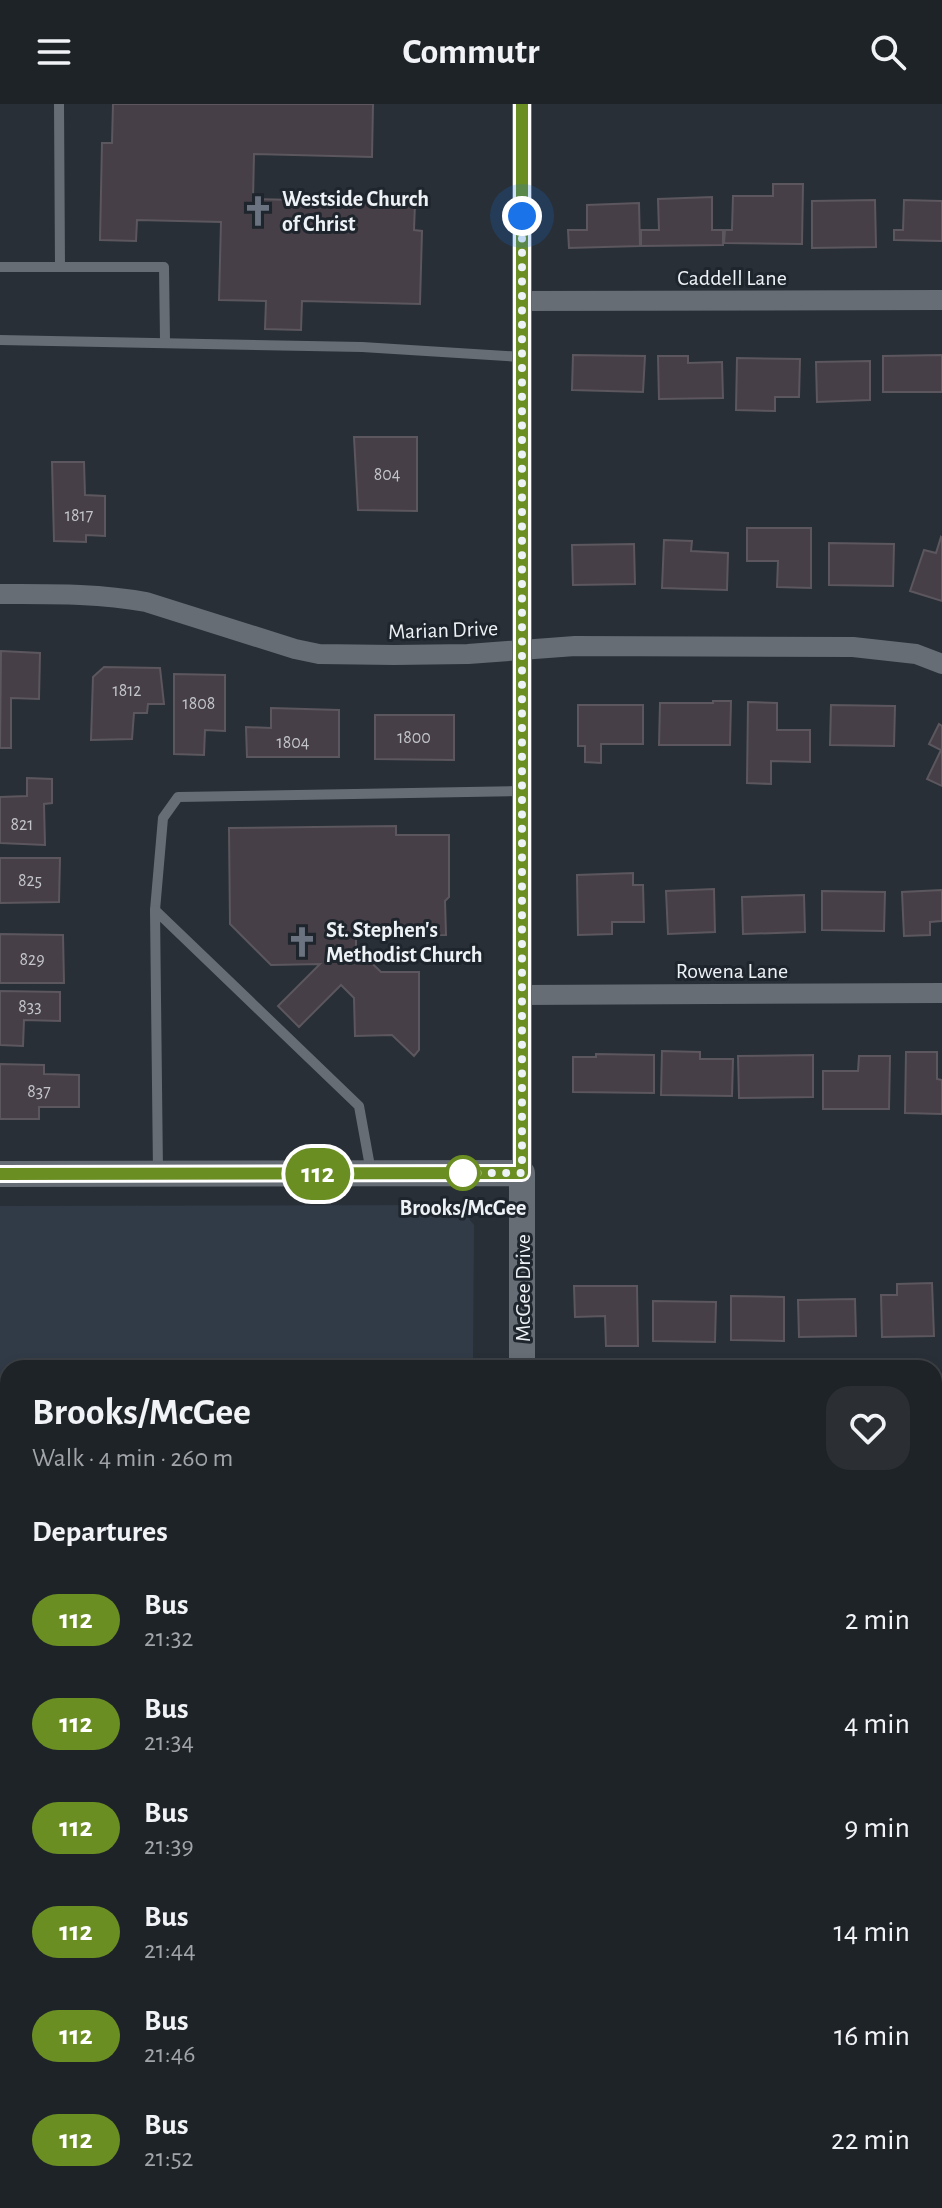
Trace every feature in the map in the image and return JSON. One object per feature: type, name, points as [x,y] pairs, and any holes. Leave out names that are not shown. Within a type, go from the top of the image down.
[{"type":"street","name":"McGee Drive","points":[[522,104],[522,1360]]},
{"type":"street","name":"Caddell Lane","points":[[522,301],[942,300]]},
{"type":"street","name":"Marian Drive","points":[[0,594],[99,594],[134,600],[319,654],[468,654],[575,646],[853,647],[916,654],[942,664]]},
{"type":"street","name":"Rowena Lane","points":[[522,995],[942,993]]},
{"type":"street","points":[[0,1174],[522,1173]]},
{"type":"lane","points":[[59,104],[60,267]]},
{"type":"lane","points":[[0,267],[164,267],[165,341]]},
{"type":"lane","points":[[0,340],[362,347],[522,357]]},
{"type":"lane","points":[[158,1174],[155,910],[163,818],[178,797],[522,791]]},
{"type":"lane","points":[[155,910],[359,1106],[372,1174]]},
{"type":"shaded area","points":[[458,1205],[474,1225],[473,1360],[0,1360],[0,1206]]},
{"type":"building","name":"Westside Church of Christ","points":[[113,104],[373,104],[372,157],[254,154],[253,199],[415,203],[414,230],[422,231],[420,304],[302,301],[301,330],[265,329],[266,301],[219,300],[221,222],[137,220],[136,241],[100,240],[102,143],[112,143]]},
{"type":"building","points":[[773,184],[803,184],[802,244],[724,243],[725,230],[732,230],[733,196],[773,196]]},
{"type":"building","points":[[712,197],[712,230],[723,230],[723,245],[641,246],[641,230],[659,230],[658,199]]},
{"type":"building","points":[[875,200],[876,247],[812,248],[812,201]]},
{"type":"building","points":[[904,200],[942,201],[942,241],[894,240],[894,230],[903,230]]},
{"type":"building","points":[[639,203],[640,246],[569,248],[568,230],[587,230],[587,205]]},
{"type":"building","points":[[573,355],[645,356],[643,392],[572,390]]},
{"type":"building","points":[[942,355],[942,392],[883,392],[883,356]]},
{"type":"building","points":[[658,356],[688,356],[688,363],[722,362],[723,398],[659,399]]},
{"type":"building","points":[[737,358],[800,359],[799,397],[775,397],[775,411],[736,410]]},
{"type":"building","points":[[870,361],[870,400],[817,402],[816,362]]},
{"type":"building","points":[[354,437],[417,437],[417,511],[358,510]]},
{"type":"building","points":[[52,462],[84,462],[85,495],[105,496],[105,536],[86,535],[86,542],[54,541]]},
{"type":"building","points":[[747,528],[811,528],[811,588],[777,587],[778,561],[747,561]]},
{"type":"building","points":[[941,537],[942,601],[910,591],[924,550],[936,553]]},
{"type":"building","points":[[664,540],[692,541],[691,551],[728,553],[727,590],[662,588]]},
{"type":"building","points":[[829,543],[894,544],[893,586],[829,585]]},
{"type":"building","points":[[634,544],[635,584],[573,585],[572,545]]},
{"type":"building","points":[[1,651],[40,653],[39,699],[11,698],[11,748],[0,748]]},
{"type":"building","points":[[104,667],[160,668],[164,704],[148,704],[147,713],[134,713],[132,739],[91,740],[93,677]]},
{"type":"building","points":[[174,674],[225,675],[225,731],[205,730],[204,755],[174,754]]},
{"type":"building","points":[[731,701],[730,745],[659,745],[660,703]]},
{"type":"building","points":[[748,702],[777,703],[777,730],[810,730],[810,762],[771,761],[771,784],[747,783]]},
{"type":"building","points":[[578,705],[643,705],[643,744],[601,744],[601,763],[585,762],[585,746],[578,746]]},
{"type":"building","points":[[831,705],[895,706],[894,746],[830,745]]},
{"type":"building","points":[[271,708],[339,710],[339,757],[247,757],[246,727],[271,728]]},
{"type":"building","points":[[375,715],[454,715],[454,760],[375,759]]},
{"type":"building","points":[[939,724],[942,726],[942,786],[927,779],[941,750],[929,744]]},
{"type":"building","points":[[27,778],[52,779],[52,803],[44,804],[45,845],[0,843],[0,797],[27,796]]},
{"type":"building","name":"St. Stephen's Methodist Church","points":[[396,826],[396,835],[449,835],[446,935],[356,936],[356,948],[381,972],[419,972],[419,1050],[414,1056],[392,1035],[355,1036],[354,998],[341,985],[299,1027],[278,1006],[320,964],[271,965],[230,924],[229,828]]},
{"type":"building","points":[[0,858],[60,858],[59,902],[0,903]]},
{"type":"building","points":[[633,873],[633,885],[643,885],[644,922],[612,922],[612,934],[578,935],[577,875]]},
{"type":"building","points":[[714,889],[715,932],[668,934],[666,891]]},
{"type":"building","points":[[942,890],[942,921],[930,922],[930,935],[904,936],[902,892]]},
{"type":"building","points":[[822,891],[885,892],[884,931],[822,930]]},
{"type":"building","points":[[804,895],[805,932],[743,934],[742,897]]},
{"type":"building","points":[[0,934],[63,935],[64,983],[0,983]]},
{"type":"building","points":[[0,991],[60,992],[60,1021],[24,1020],[23,1046],[0,1045]]},
{"type":"building","points":[[662,1051],[700,1052],[700,1059],[733,1059],[732,1096],[661,1095]]},
{"type":"building","points":[[906,1052],[937,1052],[937,1079],[942,1080],[942,1114],[905,1113]]},
{"type":"building","points":[[596,1054],[654,1055],[654,1093],[573,1092],[573,1057],[596,1057]]},
{"type":"building","points":[[813,1055],[813,1097],[739,1098],[738,1056]]},
{"type":"building","points":[[859,1056],[890,1056],[889,1109],[823,1109],[823,1071],[858,1071]]},
{"type":"building","points":[[0,1064],[44,1065],[44,1074],[79,1075],[79,1107],[39,1107],[39,1119],[0,1119]]},
{"type":"building","points":[[932,1283],[934,1336],[882,1337],[881,1295],[897,1295],[897,1284]]},
{"type":"building","points":[[574,1286],[637,1286],[638,1346],[606,1346],[605,1316],[575,1317]]},
{"type":"building","points":[[731,1296],[784,1297],[784,1341],[731,1340]]},
{"type":"building","points":[[855,1299],[856,1336],[799,1337],[798,1300]]},
{"type":"building","points":[[653,1301],[716,1302],[715,1342],[653,1341]]},
{"type":"bus line","name":"112","points":[[0,1174],[522,1173],[522,104]]},
{"type":"place","name":"Westside Church of Christ","points":[[258,211]]},
{"type":"place","name":"St. Stephen's Methodist Church","points":[[302,942]]},
{"type":"place","name":"Brooks/McGee","points":[[463,1173]]},
{"type":"route","points":[[463,1173],[522,1173],[522,216]]}]
